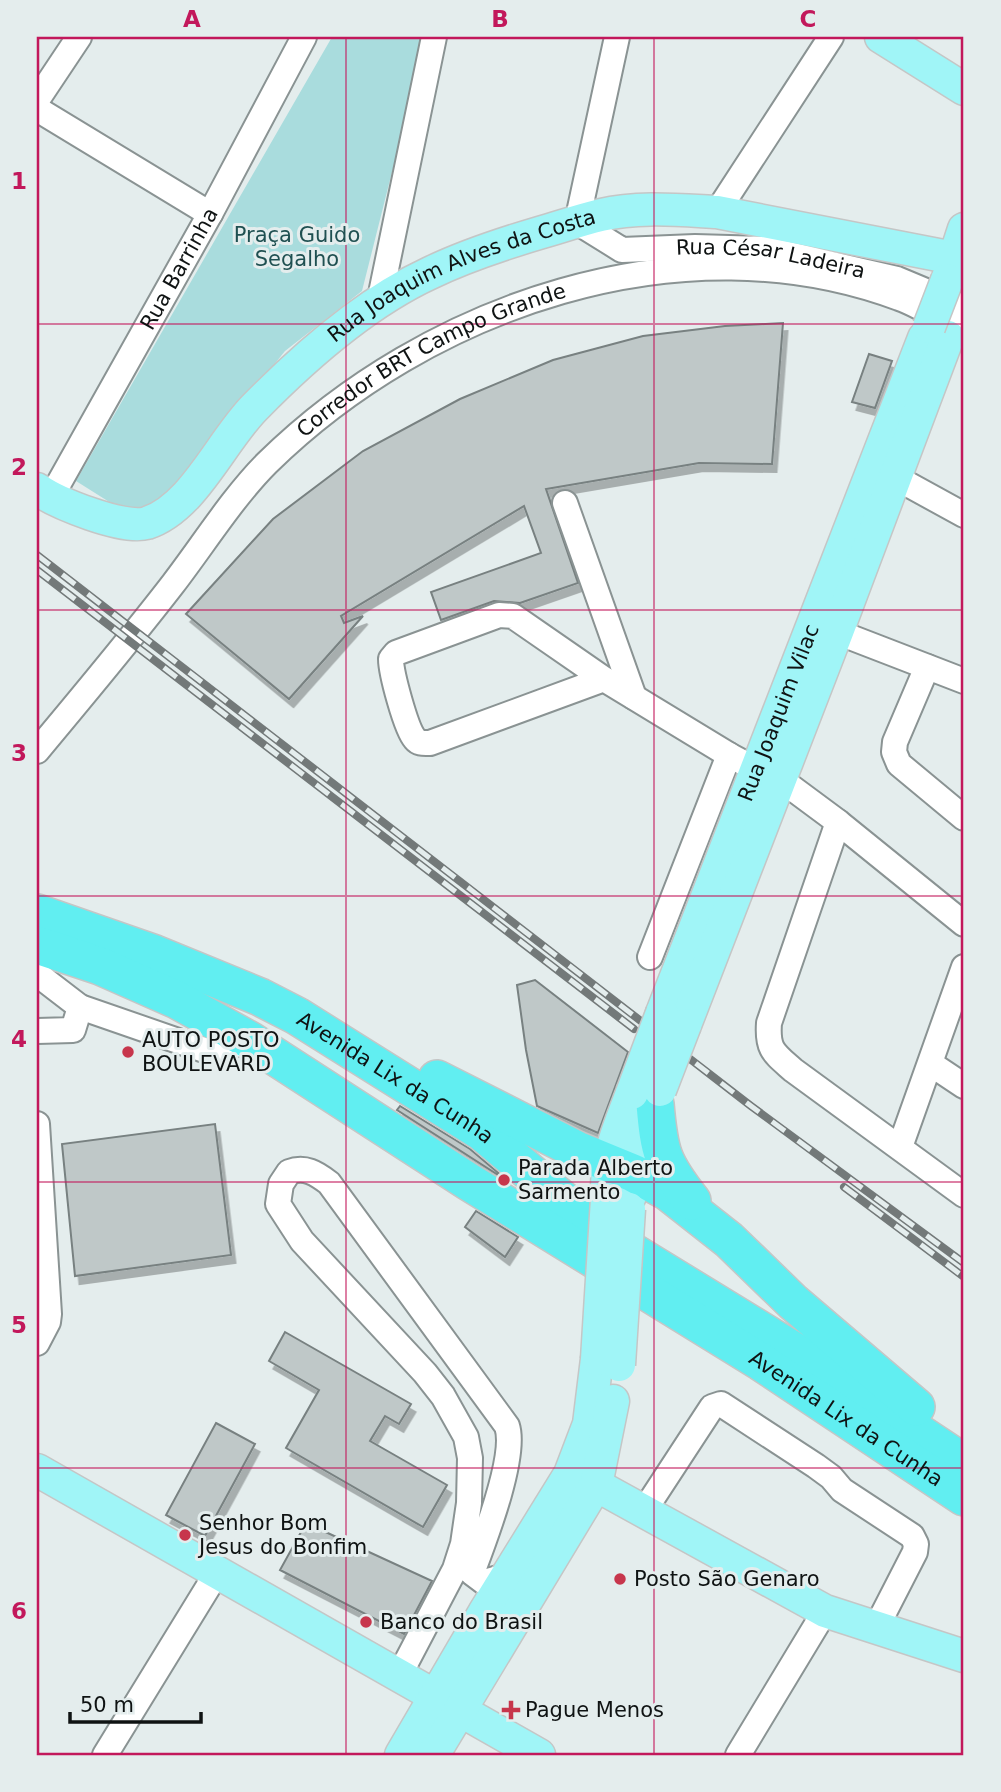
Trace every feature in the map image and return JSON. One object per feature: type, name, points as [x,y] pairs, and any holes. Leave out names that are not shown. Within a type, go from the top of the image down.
[{"type":"highway","name":"Avenida Lix da Cunha","points":[[37,913],[155,954],[260,997],[297,1016],[482,1132],[569,1205],[626,1248],[804,1357],[964,1461]]},
{"type":"highway","name":"Avenida Lix da Cunha","points":[[37,945],[100,966],[177,1000],[251,1041],[469,1182],[761,1362],[964,1497]]},
{"type":"highway","points":[[297,1016],[379,1049],[567,1145],[620,1186],[668,1192],[729,1240]]},
{"type":"highway","points":[[649,1096],[663,1158],[671,1174],[699,1210],[793,1301],[919,1410],[964,1461]]},
{"type":"main road","points":[[881,37],[964,89]]},
{"type":"main road","name":"Rua Joaquim Alves da Costa","points":[[43,494],[120,522],[144,524],[165,514],[184,500],[232,432],[254,408],[307,358],[365,312],[428,273],[494,246],[602,215],[678,209],[717,212],[959,265]]},
{"type":"main road","name":"Rua Joaquim Vilac","points":[[583,1479],[609,1428],[608,1362],[620,1186],[617,1133],[649,1096],[674,1019],[885,472],[947,332],[959,265]]},
{"type":"main road","name":"Rua Joaquim Vilac","points":[[768,775],[837,632],[885,472]]},
{"type":"main road","points":[[37,1470],[539,1755]]},
{"type":"main road","points":[[583,1479],[825,1611],[964,1656]]},
{"type":"main road","points":[[433,1755],[426,1690],[583,1479]]},
{"type":"main road","points":[[401,1755],[426,1690],[583,1479]]},
{"type":"street","points":[[37,100],[79,37]]},
{"type":"street","name":"Rua Barrinha","points":[[43,494],[210,214],[304,37]]},
{"type":"street","points":[[379,303],[435,37]]},
{"type":"street","points":[[617,37],[577,222],[622,250],[624,228],[631,212]]},
{"type":"street","points":[[717,212],[831,37]]},
{"type":"street","points":[[37,109],[210,214]]},
{"type":"street","name":"Rua César Ladeira","points":[[622,250],[766,248],[897,279],[964,307]]},
{"type":"street","name":"Corredor BRT Campo Grande","points":[[37,751],[266,465],[339,401],[408,356],[459,330],[520,304],[580,286],[641,273],[694,268],[773,270],[832,279],[901,299],[947,332]]},
{"type":"street","points":[[885,472],[964,515]]},
{"type":"street","points":[[565,503],[634,697]]},
{"type":"street","points":[[604,679],[430,743],[421,743],[413,737],[393,678],[391,659],[396,653],[505,614],[521,621],[604,679],[729,755],[768,775],[838,822],[964,924]]},
{"type":"street","points":[[837,632],[964,681]]},
{"type":"street","points":[[928,667],[895,742],[894,752],[899,764],[964,818]]},
{"type":"street","points":[[650,957],[729,755]]},
{"type":"street","points":[[838,822],[769,1023],[769,1045],[772,1052],[793,1070],[964,1195]]},
{"type":"street","points":[[900,1147],[964,967]]},
{"type":"street","points":[[37,974],[80,1007],[207,1051],[251,1041]]},
{"type":"street","points":[[37,1031],[74,1030],[80,1007]]},
{"type":"street","points":[[930,1064],[964,1086]]},
{"type":"street","points":[[37,1124],[49,1314],[48,1322],[37,1343]]},
{"type":"street","points":[[426,1690],[464,1576],[485,1536],[510,1445],[507,1426],[329,1183],[312,1171],[295,1170],[284,1178],[278,1204],[302,1241],[425,1373],[443,1396],[466,1437],[470,1458],[470,1503],[463,1544],[464,1576],[480,1599],[484,1613]]},
{"type":"street","points":[[644,1511],[712,1407],[721,1404],[816,1466],[842,1490],[912,1536],[916,1544],[915,1552],[876,1628]]},
{"type":"street","points":[[105,1755],[218,1571]]},
{"type":"street","points":[[464,1576],[484,1582],[509,1575]]},
{"type":"street","points":[[738,1755],[825,1611]]},
{"type":"green space","name":"Praça Guido Segalho","points":[[332,37],[426,37],[362,291],[285,351],[159,507],[122,510],[76,481]]},
{"type":"building","points":[[783,323],[772,464],[699,463],[546,489],[578,583],[520,603],[494,601],[441,620],[431,592],[541,553],[524,506],[341,616],[344,623],[363,616],[289,699],[186,614],[273,519],[363,451],[460,399],[553,360],[643,336],[725,326]]},
{"type":"building","points":[[869,354],[892,361],[875,408],[852,402]]},
{"type":"building","points":[[535,980],[628,1052],[598,1133],[537,1106],[517,985]]},
{"type":"building","points":[[400,1106],[470,1149],[509,1182],[397,1110]]},
{"type":"building","points":[[215,1124],[231,1255],[75,1276],[62,1144]]},
{"type":"building","points":[[476,1211],[518,1237],[505,1257],[465,1227]]},
{"type":"building","points":[[285,1332],[411,1404],[399,1424],[385,1416],[370,1441],[447,1485],[423,1527],[286,1448],[319,1390],[269,1361]]},
{"type":"building","points":[[216,1423],[255,1444],[205,1536],[166,1515]]},
{"type":"building","points":[[306,1523],[432,1581],[404,1634],[280,1570]]},
{"type":"railway","points":[[37,555],[751,1106],[964,1263]]},
{"type":"railway","points":[[37,570],[634,1029]]},
{"type":"railway","points":[[844,1187],[964,1277]]},
{"type":"place","name":"AUTO POSTO BOULEVARD","points":[[128,1052]]},
{"type":"place","name":"Parada Alberto Sarmento","points":[[504,1180]]},
{"type":"place","name":"Senhor Bom Jesus do Bonfim","points":[[185,1535]]},
{"type":"place","name":"Posto São Genaro","points":[[620,1579]]},
{"type":"place","name":"Banco do Brasil","points":[[366,1622]]},
{"type":"place","name":"Pague Menos","points":[[511,1710]]}]
